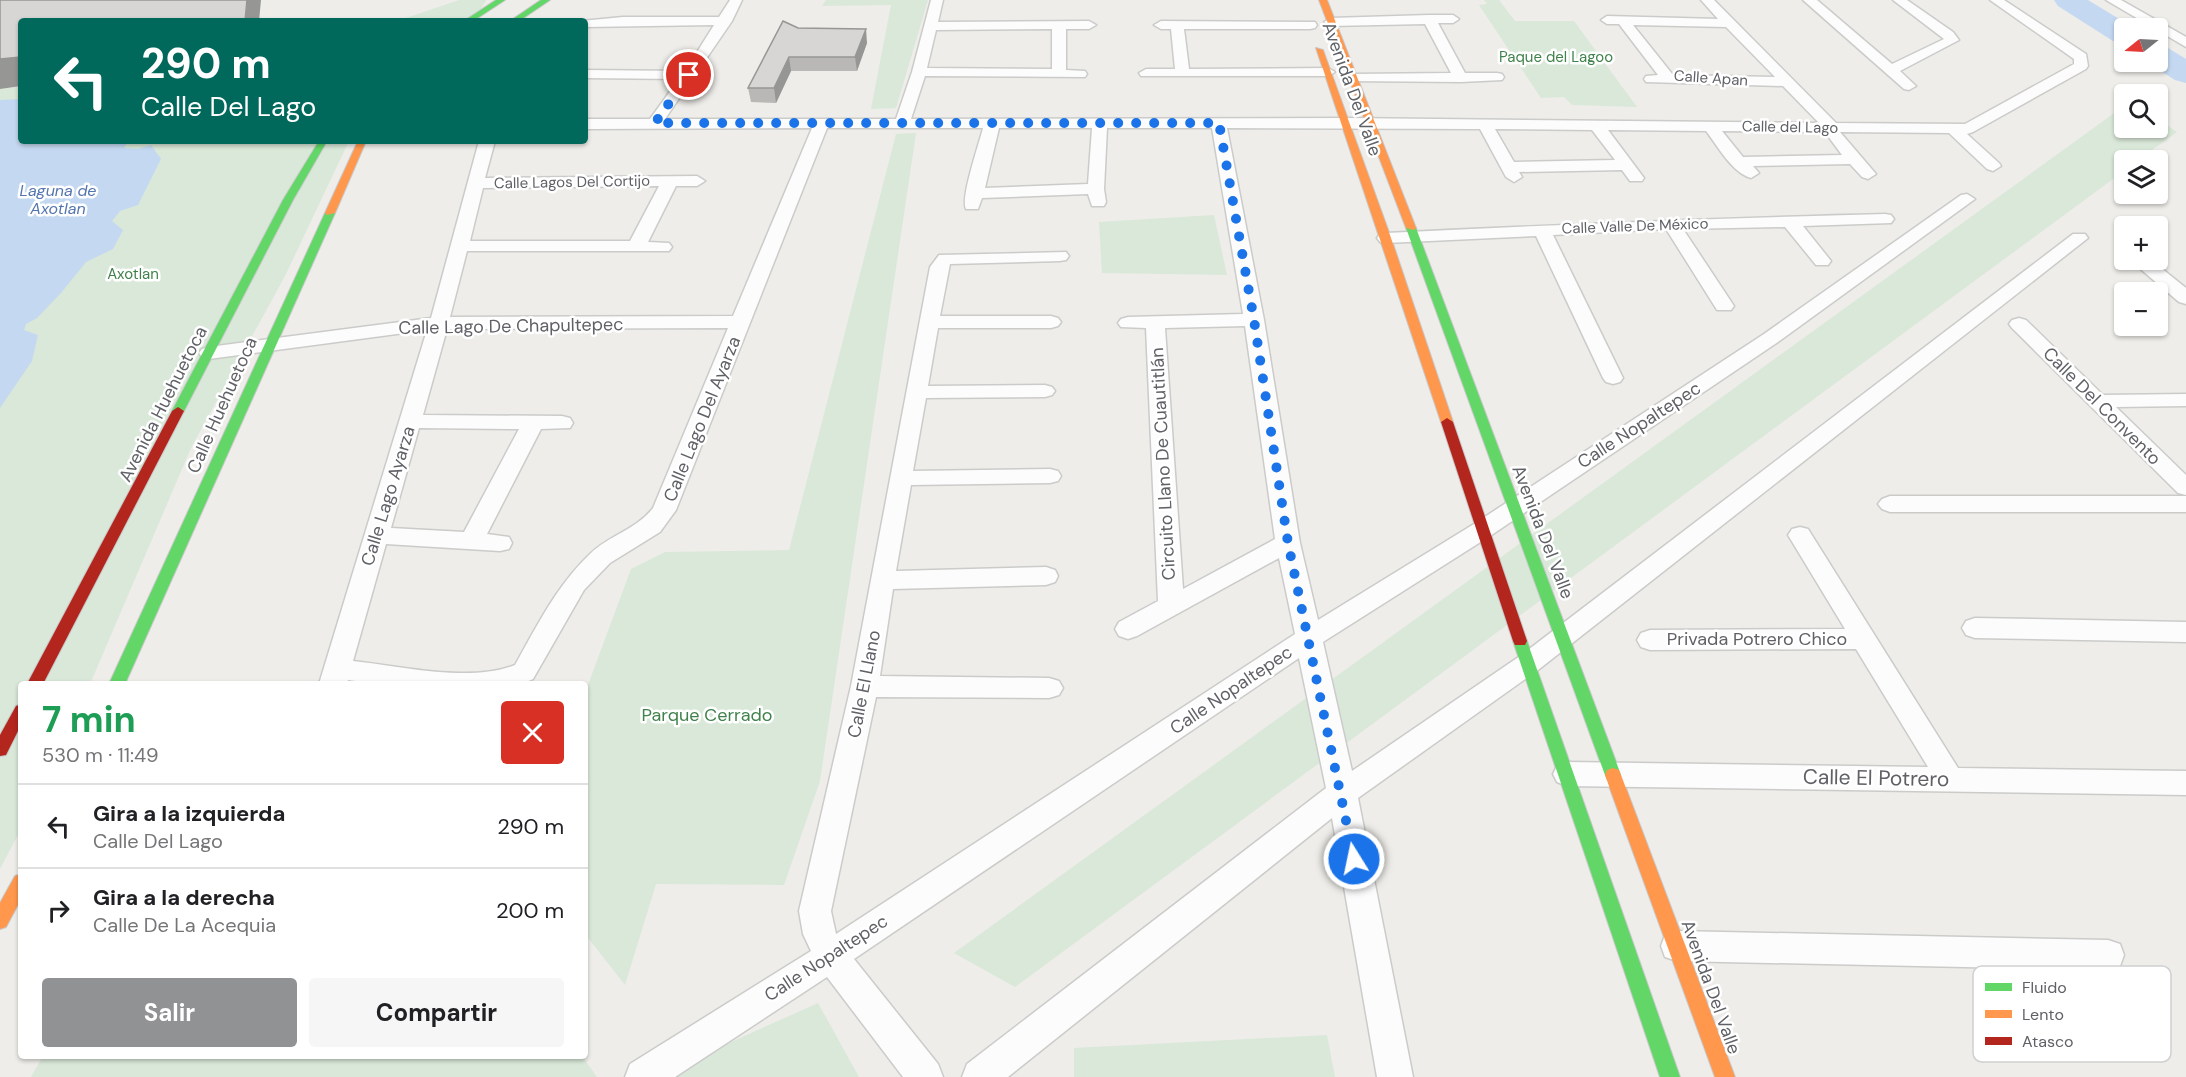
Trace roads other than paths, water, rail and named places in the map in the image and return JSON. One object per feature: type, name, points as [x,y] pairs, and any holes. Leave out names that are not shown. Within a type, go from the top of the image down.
[{"type":"street","points":[[473,18],[501,0]]},
{"type":"street","points":[[519,18],[546,0]]},
{"type":"street","points":[[655,123],[689,75],[736,0]]},
{"type":"street","points":[[902,124],[919,72],[937,0]]},
{"type":"street","name":"Avenida Del Valle","points":[[1323,0],[1414,236],[1725,1077]]},
{"type":"street","points":[[1707,0],[1831,127],[1833,135],[1868,174]]},
{"type":"street","points":[[1809,0],[1909,86]]},
{"type":"street","points":[[1890,70],[1952,40],[1899,0]]},
{"type":"street","name":"Calle del Lago","points":[[1371,123],[1968,129],[2081,66],[2081,57],[1996,0]]},
{"type":"street","points":[[2112,0],[2186,43]]},
{"type":"street","name":"Avenida Del Valle","points":[[1304,8],[1386,238],[1482,530],[1670,1077]]},
{"type":"street","points":[[1429,19],[1461,78]]},
{"type":"street","points":[[1331,22],[1453,19]]},
{"type":"street","points":[[1607,20],[1729,22]]},
{"type":"street","points":[[588,24],[724,21]]},
{"type":"street","name":"Calle Apan","points":[[1623,21],[1669,79],[1787,82]]},
{"type":"street","points":[[588,34],[609,22]]},
{"type":"street","points":[[1161,25],[1310,25]]},
{"type":"street","points":[[1178,25],[1182,73]]},
{"type":"street","points":[[930,26],[1089,26]]},
{"type":"street","points":[[1059,26],[1059,74]]},
{"type":"street","points":[[919,72],[1080,74]]},
{"type":"street","points":[[1146,73],[1328,72]]},
{"type":"street","points":[[588,74],[689,75]]},
{"type":"street","points":[[1354,78],[1497,77]]},
{"type":"street","points":[[1650,79],[1669,79]]},
{"type":"street","points":[[992,124],[972,199],[1097,195],[1100,123]]},
{"type":"street","points":[[1219,123],[1254,320],[1288,543],[1342,794],[1395,1077]]},
{"type":"street","points":[[588,124],[1371,123]]},
{"type":"street","name":"Calle Lago Del Ayarza","points":[[524,672],[575,584],[601,557],[652,526],[664,510],[821,124]]},
{"type":"street","points":[[1485,124],[1511,172],[1625,165]]},
{"type":"street","points":[[1597,126],[1636,178]]},
{"type":"street","points":[[1710,126],[1739,162],[1753,175]]},
{"type":"street","points":[[1953,129],[1992,166]]},
{"type":"street","name":"Avenida Huehuetoca","points":[[37,681],[288,200],[321,144]]},
{"type":"street","name":"Calle Huehuetoca","points":[[118,681],[361,144]]},
{"type":"street","name":"Calle Lago Ayarza","points":[[409,681],[335,677],[440,323],[486,144]]},
{"type":"street","points":[[1739,162],[1855,159]]},
{"type":"street","points":[[670,181],[697,181]]},
{"type":"street","name":"Calle Lagos Del Cortijo","points":[[477,183],[670,181],[636,247]]},
{"type":"street","name":"Calle Nopaltepec","points":[[643,1077],[831,956],[1309,638],[1482,530],[1771,338],[1967,199]]},
{"type":"street","name":"Calle Valle De México","points":[[1386,238],[1671,224],[1886,219]]},
{"type":"street","points":[[1790,222],[1822,261]]},
{"type":"street","points":[[1671,224],[1724,306]]},
{"type":"street","points":[[1542,230],[1613,378]]},
{"type":"street","points":[[980,1077],[1342,794],[1529,663],[2079,238]]},
{"type":"street","points":[[460,246],[663,247]]},
{"type":"street","name":"Calle El Llano","points":[[925,1077],[831,956],[819,934],[814,911],[865,686],[939,267],[945,259],[1059,256]]},
{"type":"street","points":[[2153,270],[2186,298]]},
{"type":"street","name":"Circuito Llano De Cuautitlán","points":[[1128,323],[1254,320]]},
{"type":"street","points":[[930,321],[1052,322]]},
{"type":"street","name":"Calle Lago De Chapultepec","points":[[209,353],[269,343],[440,323],[742,322]]},
{"type":"street","name":"Circuito Llano De Cuautitlán","points":[[1155,322],[1171,606]]},
{"type":"street","name":"Calle Del Convento","points":[[2019,324],[2186,488]]},
{"type":"street","points":[[917,392],[1045,391]]},
{"type":"street","points":[[2095,401],[2186,400]]},
{"type":"street","points":[[410,421],[562,423]]},
{"type":"street","points":[[471,541],[533,423]]},
{"type":"street","points":[[901,478],[1050,476]]},
{"type":"street","points":[[1890,504],[2186,504]]},
{"type":"street","points":[[1800,535],[1950,779]]},
{"type":"street","points":[[375,536],[500,543]]},
{"type":"street","name":"Circuito Llano De Cuautitlán","points":[[1128,629],[1288,543]]},
{"type":"street","points":[[882,580],[1046,576]]},
{"type":"street","points":[[1975,628],[2186,632]]},
{"type":"street","name":"Privada Potrero Chico","points":[[1650,640],[1864,639]]},
{"type":"street","name":"Calle Lago Ayarza","points":[[495,681],[505,680],[524,672]]},
{"type":"street","points":[[865,686],[1049,688]]},
{"type":"street","points":[[0,750],[18,716]]},
{"type":"street","name":"Calle El Potrero","points":[[1567,774],[2186,783]]},
{"type":"street","points":[[0,921],[18,888]]},
{"type":"street","points":[[1677,946],[2108,955]]},
{"type":"water","name":"Laguna de Axotlan","points":[[18,99],[18,144],[126,144],[124,148],[138,149],[151,145],[161,159],[138,205],[120,211],[112,221],[123,230],[113,249],[86,262],[37,318],[26,324],[24,330],[38,335],[32,361],[0,408],[0,100]]},
{"type":"waterway","points":[[2068,0],[2114,29]]},
{"type":"waterway","points":[[2168,62],[2186,73]]},
{"type":"park label","name":"Paque del Lagoo","points":[[1556,57]]},
{"type":"park label","name":"Axotlan","points":[[133,274]]},
{"type":"park label","name":"Parque Cerrado","points":[[707,715]]}]
